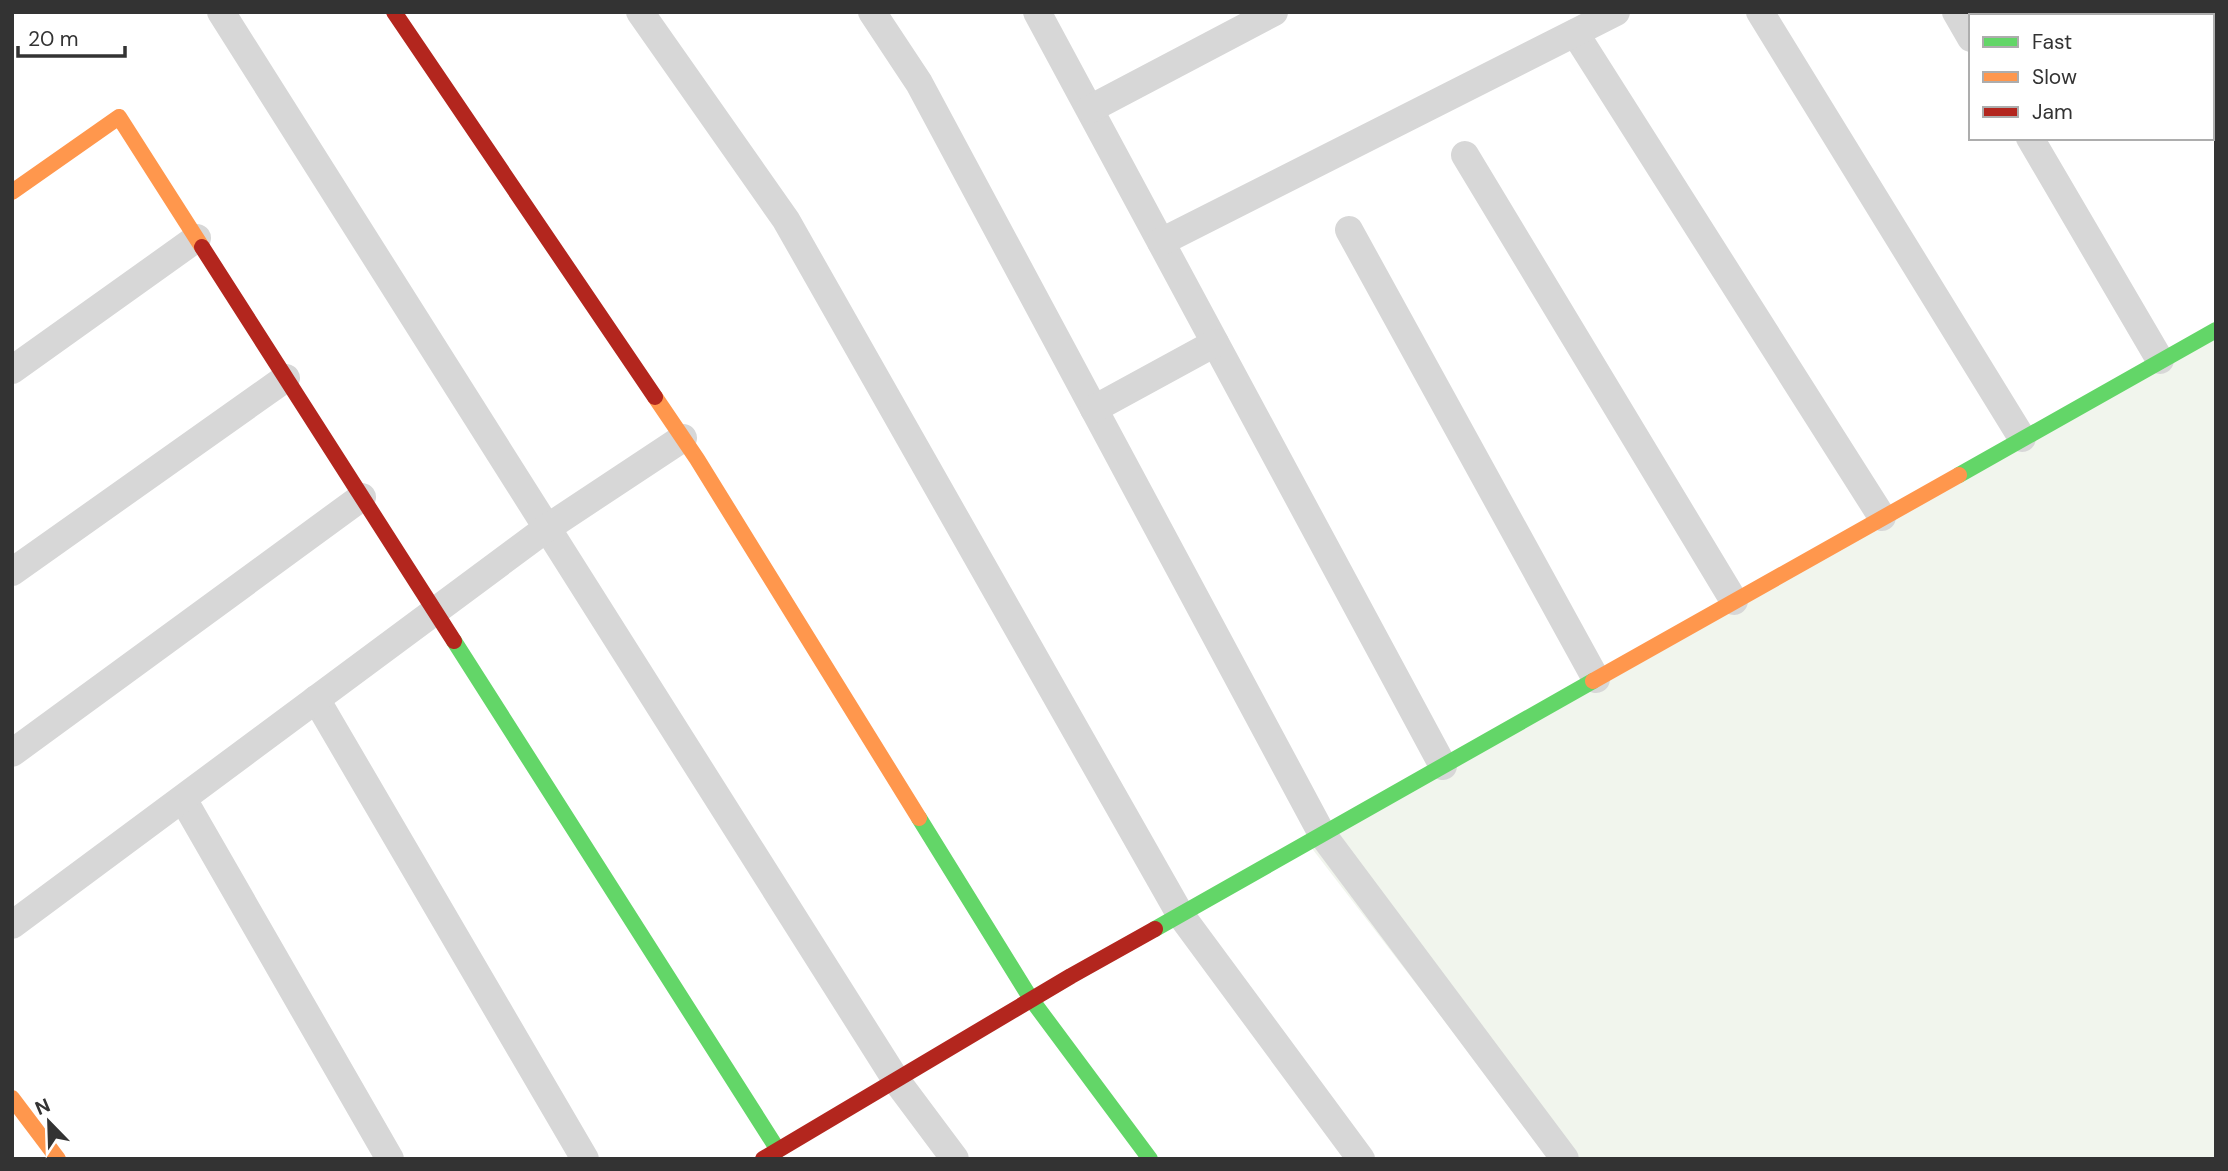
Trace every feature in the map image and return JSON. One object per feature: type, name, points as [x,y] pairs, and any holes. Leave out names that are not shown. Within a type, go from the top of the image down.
[{"type":"street","points":[[221,12],[896,1080],[955,1159]]},
{"type":"street","points":[[394,12],[683,438],[1031,999],[1150,1159]]},
{"type":"street","points":[[640,12],[786,220],[1180,914],[1361,1159]]},
{"type":"street","points":[[872,12],[919,83],[1322,834],[1565,1159]]},
{"type":"street","points":[[1037,12],[1443,766]]},
{"type":"street","points":[[1090,109],[1274,12]]},
{"type":"street","points":[[1161,242],[1616,12]]},
{"type":"street","points":[[1760,12],[2022,438]]},
{"type":"street","points":[[1956,12],[1969,35]]},
{"type":"street","points":[[1575,33],[1882,517]]},
{"type":"street","points":[[12,192],[120,117],[778,1150]]},
{"type":"street","points":[[2031,140],[2160,360]]},
{"type":"street","points":[[1465,155],[1734,601]]},
{"type":"street","points":[[1349,230],[1596,679]]},
{"type":"street","points":[[12,370],[197,238]]},
{"type":"street","points":[[763,1159],[1031,999],[2216,330]]},
{"type":"street","points":[[1094,409],[1215,343]]},
{"type":"street","points":[[12,572],[286,378]]},
{"type":"street","points":[[12,925],[547,528],[683,438]]},
{"type":"street","points":[[12,753],[362,497]]},
{"type":"street","points":[[316,699],[585,1159]]},
{"type":"street","points":[[183,799],[390,1159]]},
{"type":"street","points":[[12,1098],[58,1159]]},
{"type":"shaded area","points":[[2216,330],[2216,1159],[1551,1159],[1307,842]]},
{"type":"traffic: fast","points":[[1959,475],[2216,330]]},
{"type":"traffic: fast","points":[[454,641],[778,1150]]},
{"type":"traffic: fast","points":[[1155,929],[1593,681]]},
{"type":"traffic: fast","points":[[919,818],[1031,999],[1150,1159]]},
{"type":"traffic: slow","points":[[12,192],[119,117],[202,247]]},
{"type":"traffic: slow","points":[[655,397],[697,459],[919,818]]},
{"type":"traffic: slow","points":[[1593,681],[1959,475]]},
{"type":"traffic: slow","points":[[12,1098],[58,1159]]},
{"type":"traffic: jam","points":[[394,12],[655,397]]},
{"type":"traffic: jam","points":[[202,247],[454,641]]},
{"type":"traffic: jam","points":[[763,1159],[1155,929]]}]
